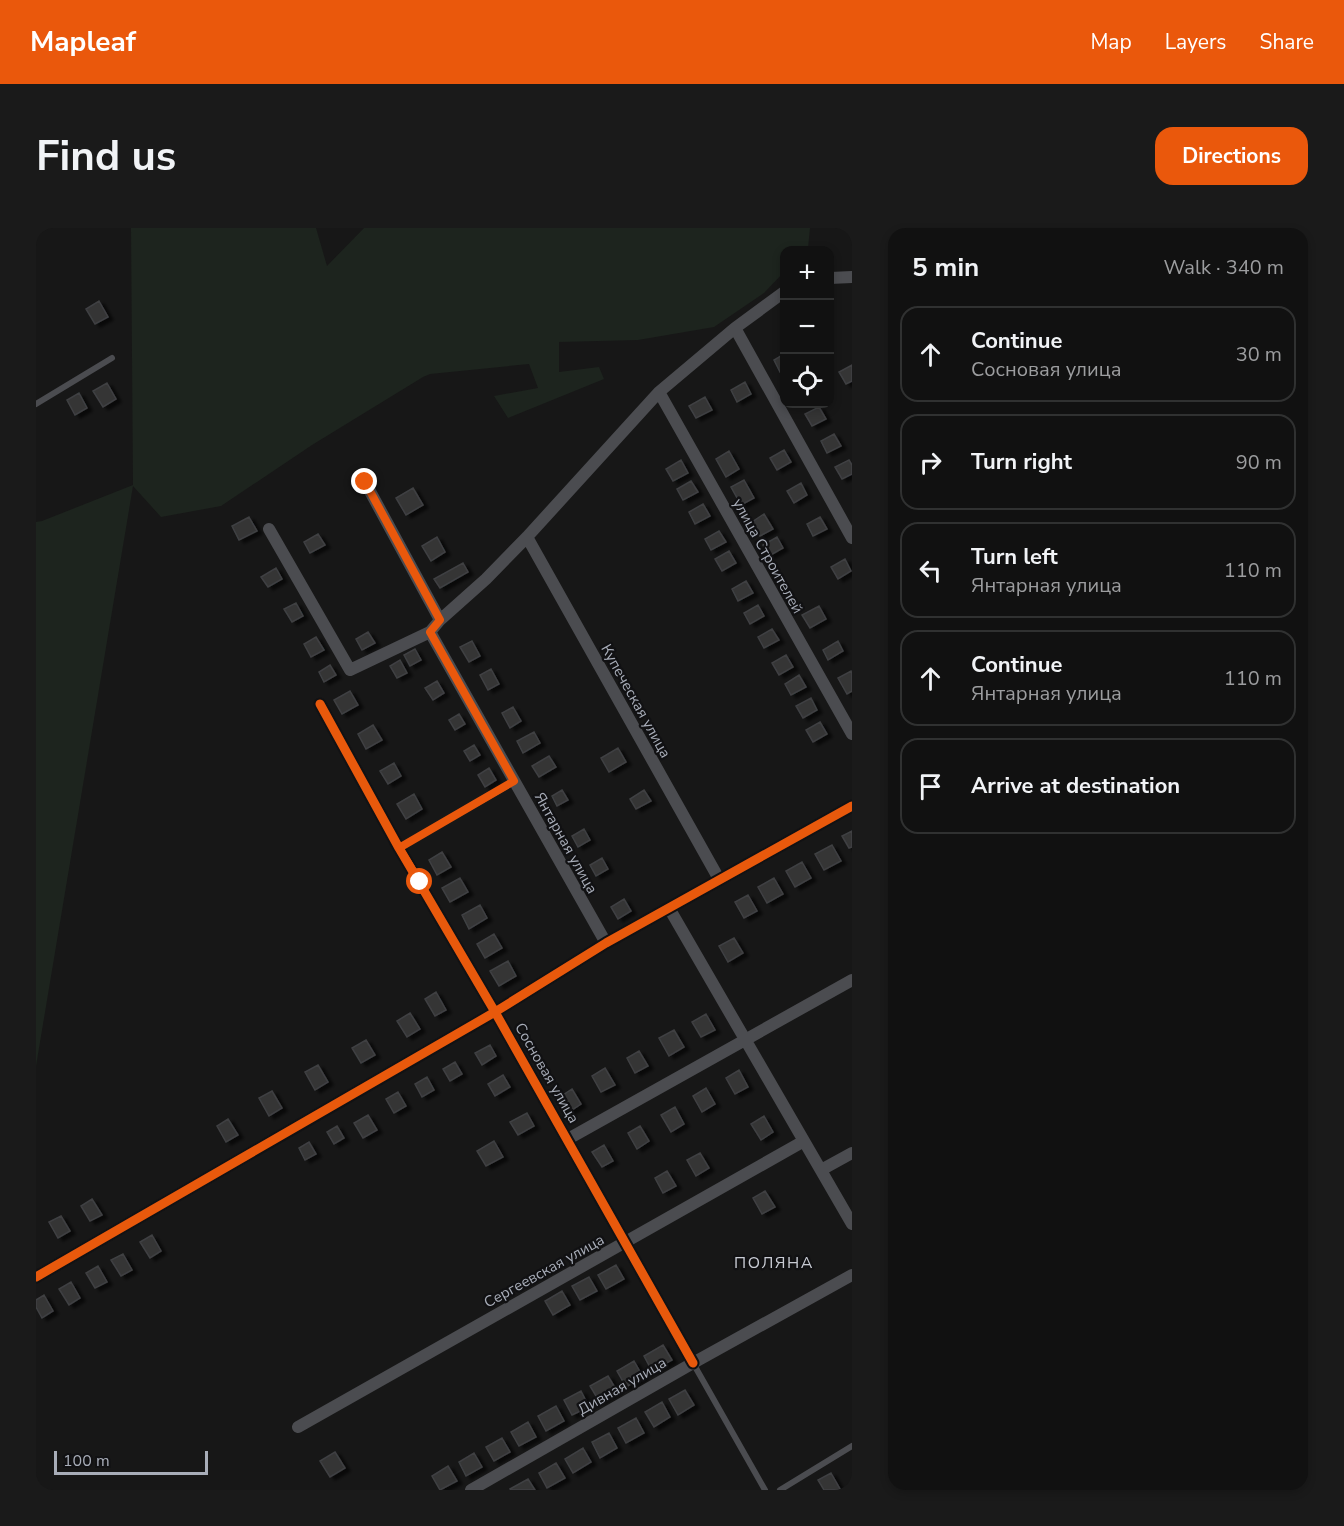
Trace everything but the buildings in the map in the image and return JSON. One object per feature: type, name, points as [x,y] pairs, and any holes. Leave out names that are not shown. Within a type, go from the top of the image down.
[{"type":"street","points":[[834,278],[852,277]]},
{"type":"street","points":[[269,529],[350,670],[430,632],[527,537],[659,392],[735,328],[780,295]]},
{"type":"street","points":[[735,328],[852,538]]},
{"type":"street","name":"улица Строителей","points":[[659,392],[852,734]]},
{"type":"street","points":[[365,482],[440,620]]},
{"type":"street","name":"Купеческая улица","points":[[527,537],[719,879]]},
{"type":"street","name":"Янтарная улица","points":[[430,632],[606,943]]},
{"type":"street","name":"Сосновая улица","points":[[320,704],[399,848],[568,1139],[693,1363]]},
{"type":"street","points":[[36,1276],[495,1012],[606,943],[852,806]]},
{"type":"street","points":[[669,908],[852,1224]]},
{"type":"street","points":[[568,1139],[852,980]]},
{"type":"street","name":"Сергеевская улица","points":[[298,1427],[804,1141]]},
{"type":"street","points":[[821,1170],[852,1153]]},
{"type":"street","name":"Дивная улица","points":[[471,1490],[852,1275]]},
{"type":"lane","points":[[36,404],[112,358]]},
{"type":"lane","points":[[399,848],[514,781]]},
{"type":"lane","points":[[693,1363],[765,1490]]},
{"type":"lane","points":[[780,1490],[852,1446]]},
{"type":"shaded area","points":[[131,228],[316,228],[327,266],[364,228],[810,228],[808,246],[780,246],[780,276],[764,293],[714,327],[638,340],[559,342],[559,372],[599,367],[604,379],[508,418],[494,396],[538,388],[529,364],[430,374],[423,377],[312,445],[221,506],[161,517],[133,486],[36,1066],[36,522],[133,485]]},
{"type":"cycle path","points":[[320,704],[399,848],[495,1012],[693,1363]]},
{"type":"cycle path","points":[[36,1277],[495,1012],[606,943],[852,806]]},
{"type":"district","name":"ПОЛЯНА","points":[[774,1263]]},
{"type":"route","points":[[365,482],[440,620],[430,632],[514,781],[399,848],[420,882]]}]
